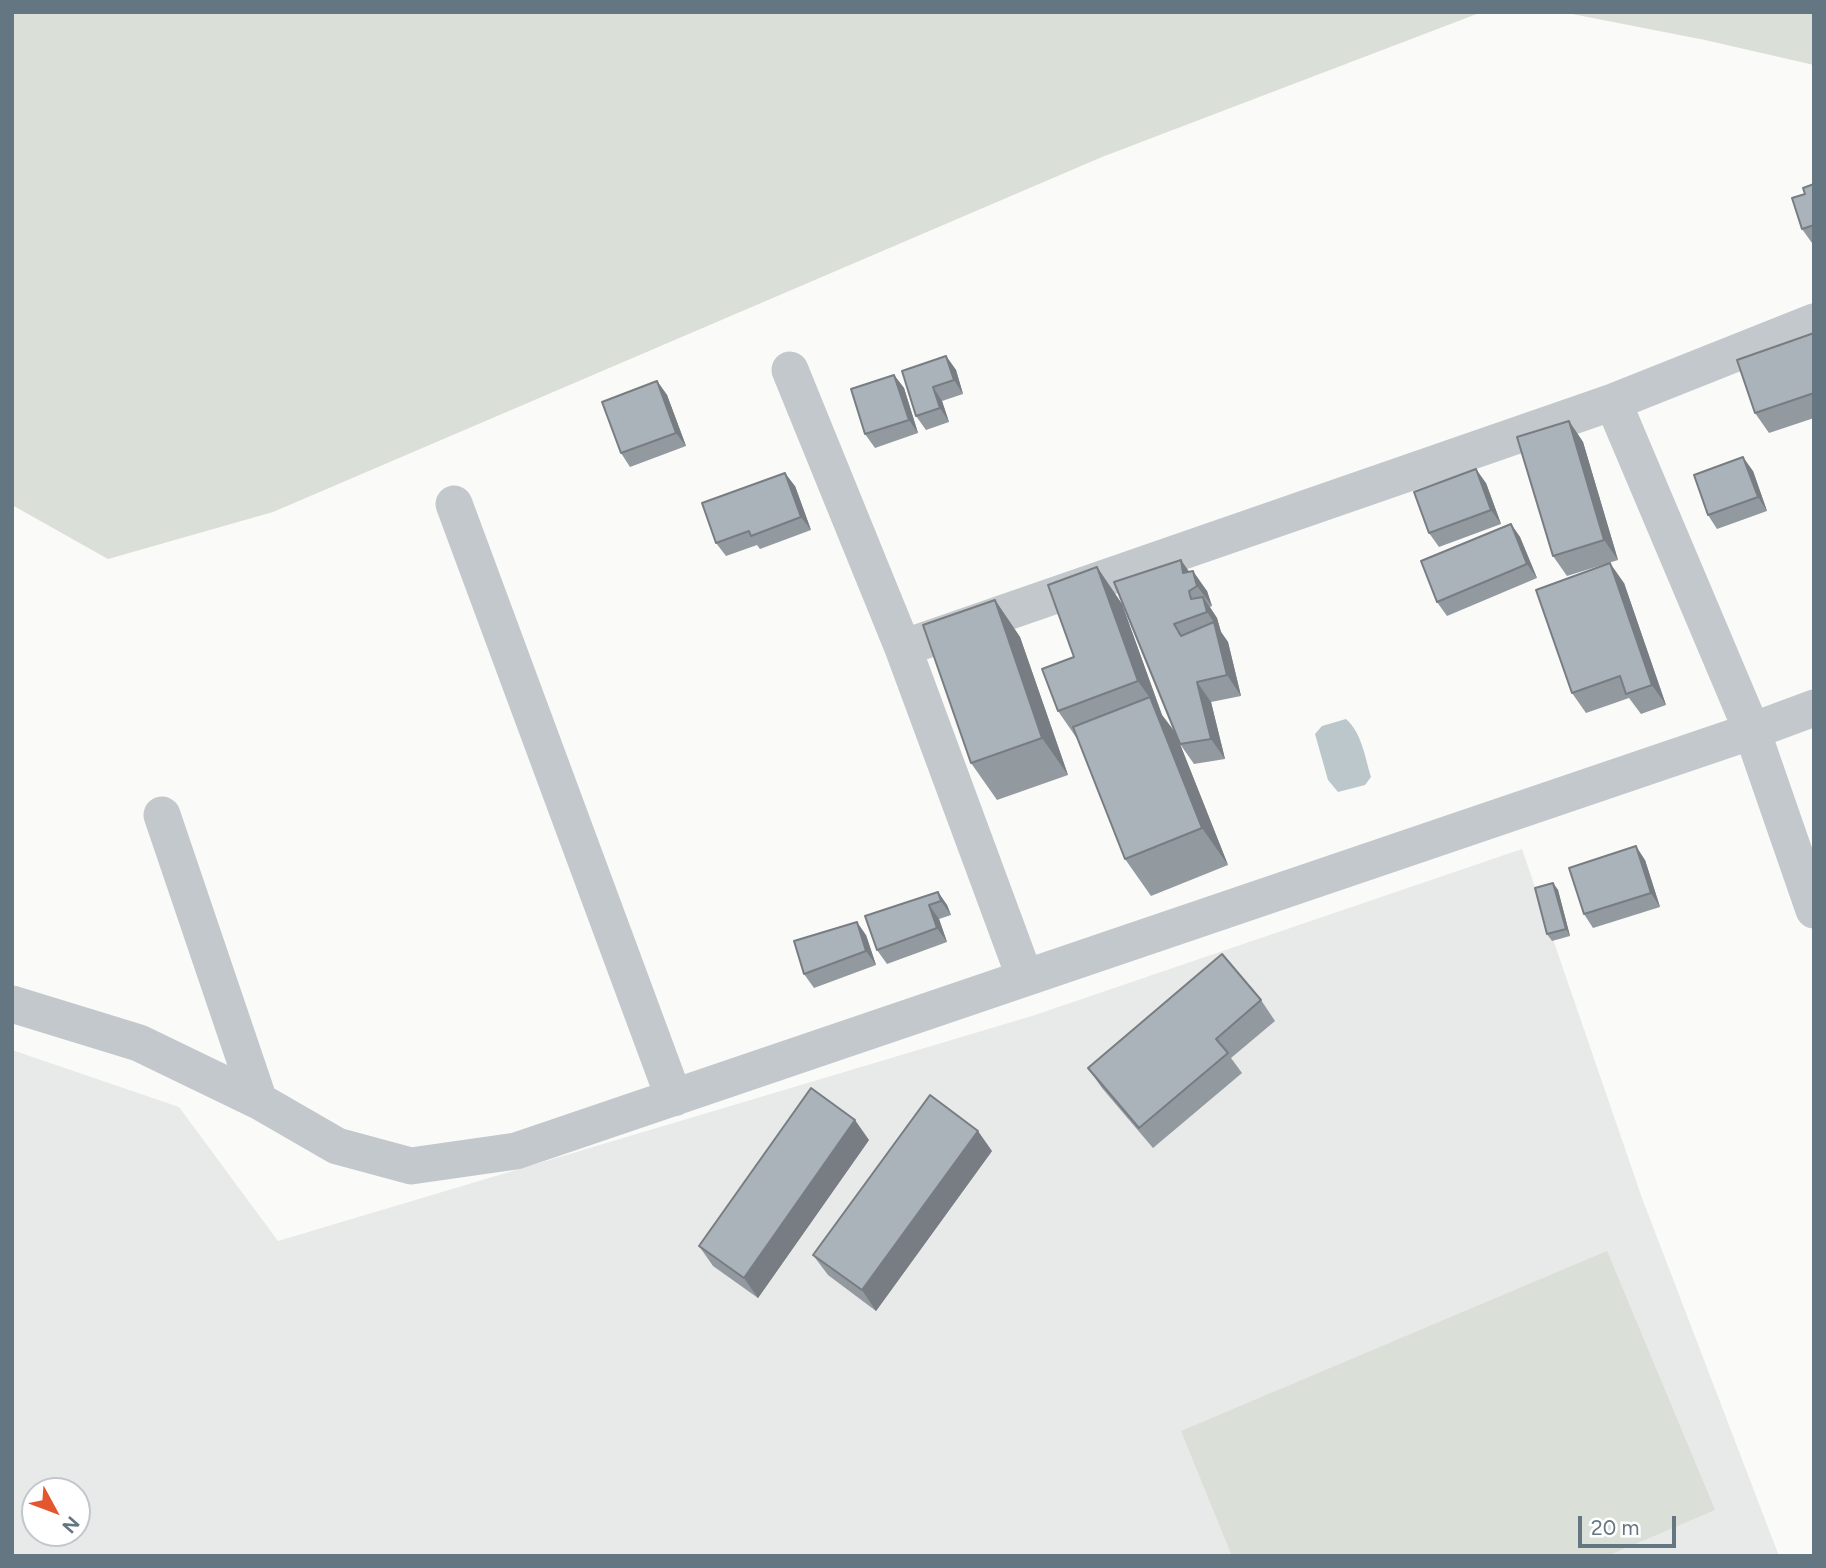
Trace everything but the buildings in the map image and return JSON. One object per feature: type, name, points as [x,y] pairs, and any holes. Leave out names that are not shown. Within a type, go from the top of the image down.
[{"type":"street","points":[[903,648],[1613,402],[1814,323]]},
{"type":"street","points":[[790,370],[903,648],[1025,978]]},
{"type":"street","points":[[1613,402],[1752,731],[1814,911]]},
{"type":"street","points":[[454,504],[674,1098]]},
{"type":"street","points":[[12,1004],[139,1043],[259,1101],[337,1146],[411,1166],[516,1151],[1814,708]]},
{"type":"street","points":[[162,815],[259,1101]]},
{"type":"shaded area","points":[[12,12],[1482,12],[1102,157],[273,512],[108,559],[12,505]]},
{"type":"shaded area","points":[[1562,12],[1814,12],[1814,65],[1705,40]]},
{"type":"shaded area","points":[[1346,719],[1359,738],[1371,777],[1365,785],[1338,792],[1328,780],[1315,734],[1322,726]]},
{"type":"shaded area","points":[[1522,849],[1642,1198],[1779,1556],[12,1556],[12,1050],[179,1107],[278,1241],[1032,1016]]},
{"type":"shaded area","points":[[1607,1251],[1715,1510],[1607,1556],[1232,1556],[1181,1431]]}]
